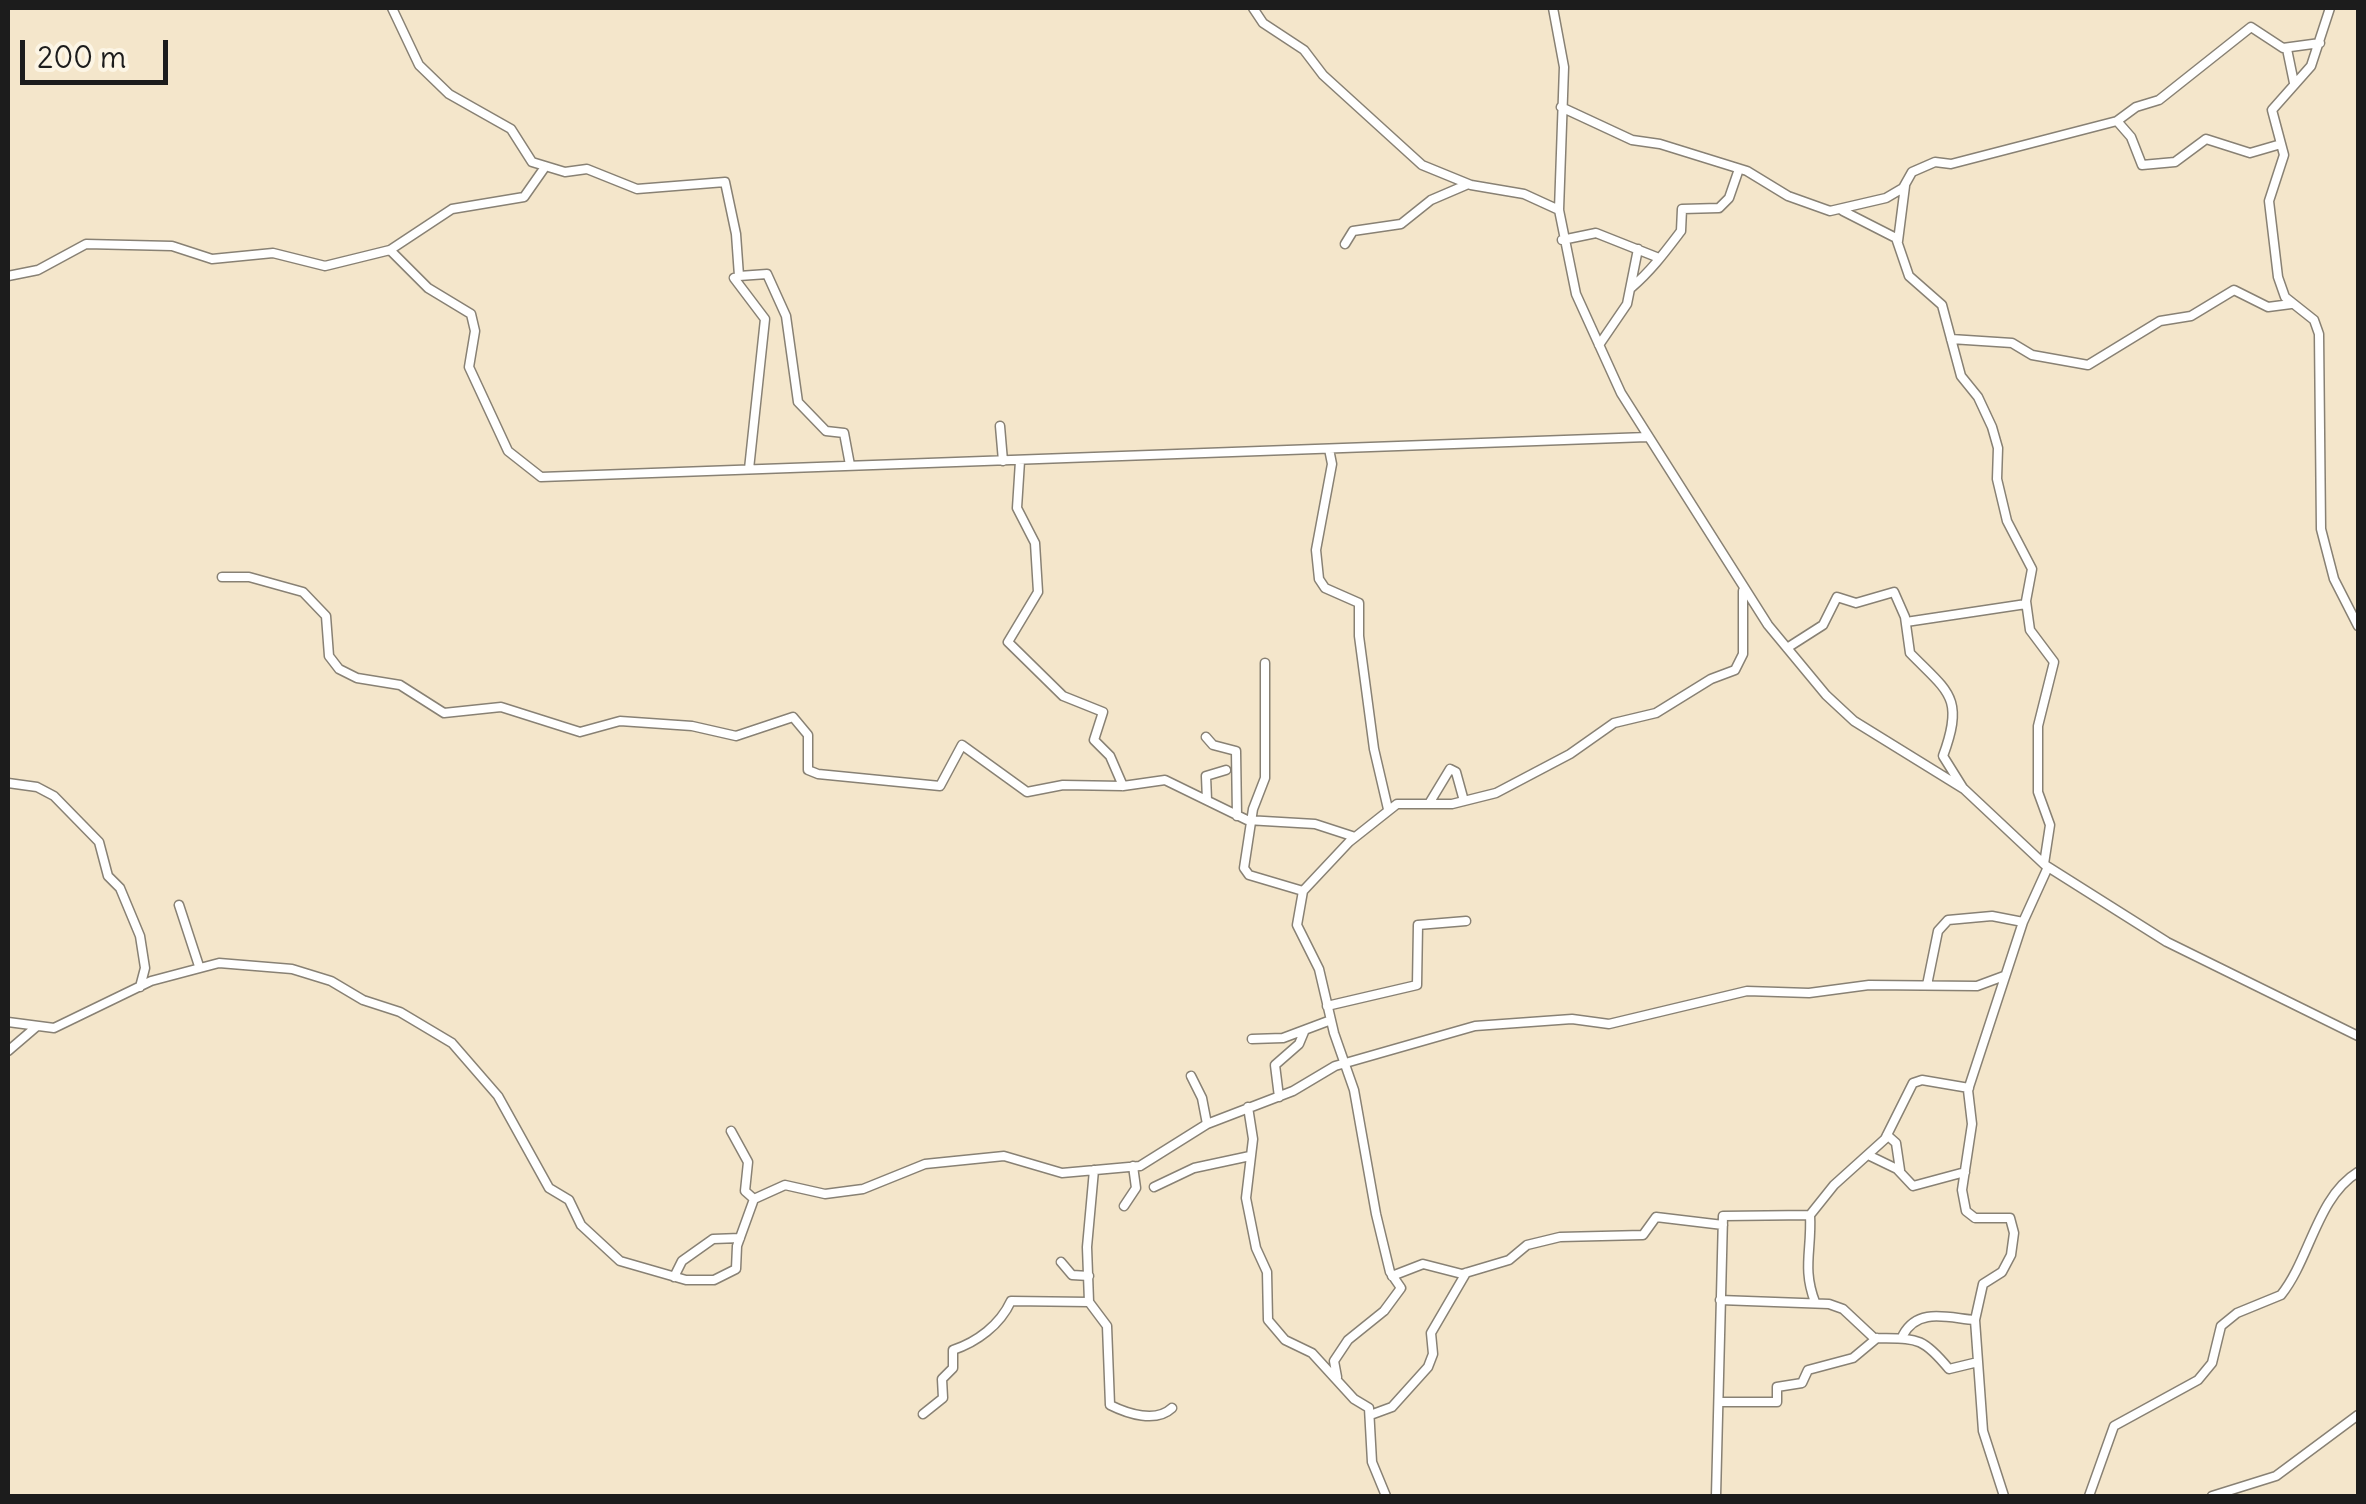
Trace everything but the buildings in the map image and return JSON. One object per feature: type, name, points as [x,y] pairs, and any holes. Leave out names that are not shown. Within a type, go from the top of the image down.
[{"type":"street","points":[[392,8],[419,65],[456,100],[506,125],[530,159],[545,168],[570,173],[587,169],[637,189],[725,182],[736,234],[738,276],[766,274],[773,282],[786,316],[800,407],[826,431],[844,433],[850,466]]},
{"type":"street","points":[[1253,8],[1280,39],[1304,50],[1323,75],[1413,159],[1471,185],[1515,191],[1559,206]]},
{"type":"street","points":[[1553,8],[1563,62],[1559,206],[1562,240],[1576,294],[1646,437],[1689,496],[1743,591],[1787,648],[1835,704],[1866,731],[1964,789],[2046,866],[2167,942],[2358,1036]]},
{"type":"street","points":[[2330,8],[2311,66],[2272,110],[2284,158],[2269,201],[2268,220],[2282,289],[2292,304],[2314,320],[2320,334],[2321,529],[2334,579],[2358,626]]},
{"type":"street","points":[[2014,1496],[2003,1493],[1983,1430],[1984,1400],[1975,1320],[1983,1284],[2007,1264],[2014,1233],[2006,1217],[1967,1215],[1962,1194],[1972,1124],[1969,1088],[2004,976],[2046,866],[2050,824],[2038,792],[2038,726],[2054,662],[2032,634],[2026,604],[2032,569],[2008,521],[1997,479],[1996,441],[1980,401],[1960,376],[1942,305],[1909,276],[1898,241],[1905,185],[1912,172],[1934,162],[1950,164],[2117,121],[2136,107],[2159,100],[2251,27],[2287,49],[2320,43]]},
{"type":"street","points":[[2287,49],[2294,83]]},
{"type":"street","points":[[1561,107],[1632,140],[1660,144],[1738,170],[1830,211],[1886,198],[1905,185]]},
{"type":"street","points":[[2117,121],[2131,137],[2142,165],[2175,162],[2206,139],[2250,153],[2281,144]]},
{"type":"street","points":[[8,276],[38,270],[86,244],[172,246],[218,259],[273,253],[322,266],[390,250],[442,213],[524,198],[545,168]]},
{"type":"street","points":[[1631,288],[1681,230],[1682,209],[1722,206],[1738,170]]},
{"type":"street","points":[[1345,244],[1353,232],[1401,224],[1431,200],[1471,185]]},
{"type":"street","points":[[1843,211],[1898,241]]},
{"type":"street","points":[[1562,240],[1596,232],[1659,258]]},
{"type":"street","points":[[1600,345],[1623,314],[1638,249]]},
{"type":"street","points":[[390,250],[428,288],[471,314],[475,332],[469,367],[508,451],[538,476],[1646,437]]},
{"type":"street","points":[[734,278],[766,320],[750,469]]},
{"type":"street","points":[[1951,339],[2012,343],[2030,354],[2088,365],[2160,321],[2191,316],[2234,290],[2239,289],[2262,306],[2292,304]]},
{"type":"street","points":[[1000,426],[1003,461]]},
{"type":"street","points":[[1329,449],[1332,464],[1316,550],[1317,569],[1323,586],[1359,603],[1374,749],[1388,809]]},
{"type":"street","points":[[1020,461],[1017,508],[1035,543],[1038,592],[1008,642],[1063,696],[1102,712],[1094,740],[1110,756],[1123,786]]},
{"type":"street","points":[[222,577],[249,577],[303,592],[328,620],[329,656],[339,670],[357,678],[400,685],[444,713],[501,707],[580,732],[620,721],[692,726],[736,736],[793,717],[808,735],[808,770],[818,774],[940,786],[964,745],[1027,792],[1062,785],[1123,786],[1164,780],[1250,820],[1315,824],[1355,837]]},
{"type":"street","points":[[1337,1378],[1334,1360],[1346,1342],[1401,1291],[1392,1276],[1345,1062],[1330,1020],[1319,969],[1296,924],[1304,891],[1355,837],[1388,809],[1403,802],[1464,802],[1520,783],[1614,723],[1656,713],[1711,679],[1735,670],[1744,654],[1743,591]]},
{"type":"street","points":[[1787,648],[1823,625],[1837,597],[1856,603],[1892,591],[1906,622],[1910,653],[1946,686],[1954,728],[1943,756],[1964,789]]},
{"type":"street","points":[[1906,622],[2026,604]]},
{"type":"street","points":[[1265,663],[1265,778],[1250,820],[1245,872],[1304,891]]},
{"type":"street","points":[[1206,738],[1215,746],[1236,751],[1238,816]]},
{"type":"street","points":[[1430,802],[1450,769],[1457,775],[1464,802]]},
{"type":"street","points":[[1207,800],[1206,776],[1226,770]]},
{"type":"street","points":[[8,783],[37,787],[54,796],[99,842],[108,876],[120,888],[140,936],[145,971],[140,986]]},
{"type":"street","points":[[178,904],[199,966]]},
{"type":"street","points":[[1927,985],[1937,934],[1948,920],[1992,916],[2023,922]]},
{"type":"street","points":[[1327,1006],[1417,985],[1418,925],[1466,921]]},
{"type":"street","points":[[8,1022],[54,1028],[140,986],[199,966],[229,962],[317,976],[446,1038],[498,1096],[534,1155],[544,1182],[572,1204],[588,1233],[620,1261],[674,1277],[714,1280],[736,1269],[740,1238],[754,1199],[785,1185],[832,1194],[870,1188],[925,1164],[1004,1156],[1062,1173],[1148,1164],[1206,1124],[1279,1097],[1345,1062],[1487,1024],[1572,1019],[1610,1024],[1747,990],[1809,993],[1869,985],[1976,986],[2004,976]]},
{"type":"street","points":[[1252,1039],[1304,1032],[1330,1020]]},
{"type":"street","points":[[8,1051],[36,1027]]},
{"type":"street","points":[[1279,1097],[1275,1065],[1299,1044],[1304,1032]]},
{"type":"street","points":[[1191,1076],[1202,1098],[1206,1124]]},
{"type":"street","points":[[1814,1302],[1804,1270],[1811,1244],[1810,1216],[1888,1135],[1913,1083],[1922,1080],[1969,1088]]},
{"type":"street","points":[[1248,1107],[1253,1140],[1246,1198],[1256,1248],[1267,1272],[1268,1320],[1285,1340],[1312,1353],[1372,1414],[1372,1462],[1386,1496]]},
{"type":"street","points":[[731,1131],[743,1146],[748,1169],[745,1191],[754,1199]]},
{"type":"street","points":[[1888,1135],[1896,1143],[1900,1172]]},
{"type":"street","points":[[1868,1155],[1919,1187],[1966,1172]]},
{"type":"street","points":[[1154,1187],[1194,1168],[1250,1156]]},
{"type":"street","points":[[1124,1206],[1136,1188],[1133,1166]]},
{"type":"street","points":[[1094,1170],[1090,1302],[1108,1326],[1110,1406],[1146,1416],[1166,1414],[1172,1408]]},
{"type":"street","points":[[2077,1496],[2089,1496],[2114,1426],[2198,1380],[2212,1363],[2221,1326],[2236,1313],[2281,1295],[2324,1215],[2344,1184],[2358,1172]]},
{"type":"street","points":[[1392,1276],[1423,1264],[1447,1273],[1466,1273],[1510,1260],[1524,1247],[1548,1240],[1593,1233],[1643,1235],[1656,1216],[1723,1225]]},
{"type":"street","points":[[1716,1496],[1723,1216],[1810,1216]]},
{"type":"street","points":[[674,1277],[682,1262],[712,1239],[740,1238]]},
{"type":"street","points":[[1061,1262],[1072,1275],[1089,1276]]},
{"type":"street","points":[[1372,1414],[1392,1408],[1428,1367],[1433,1354],[1432,1334],[1466,1273]]},
{"type":"street","points":[[1720,1300],[1814,1302],[1844,1309],[1877,1338]]},
{"type":"street","points":[[923,1414],[943,1398],[942,1379],[953,1368],[953,1350],[971,1346],[988,1333],[1008,1302],[1090,1302]]},
{"type":"street","points":[[1903,1335],[1912,1321],[1922,1316],[1975,1320]]},
{"type":"street","points":[[1719,1402],[1777,1402],[1777,1387],[1802,1383],[1808,1370],[1853,1358],[1877,1338],[1903,1335],[1928,1345],[1949,1368],[1978,1362]]},
{"type":"street","points":[[2212,1496],[2276,1476],[2358,1415]]}]
